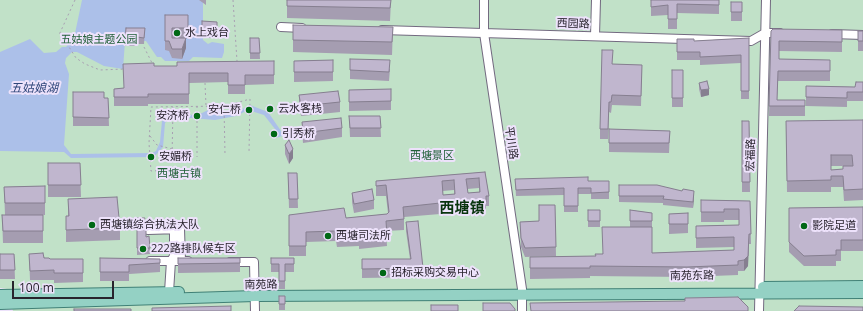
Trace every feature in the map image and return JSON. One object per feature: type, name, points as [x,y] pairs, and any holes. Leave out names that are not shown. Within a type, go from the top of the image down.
[{"type":"main road","name":"南苑东路","points":[[522,292],[759,290],[863,286]]},
{"type":"main road","name":"南苑东路","points":[[759,290],[863,293]]},
{"type":"main road","name":"南苑路","points":[[0,295],[169,292],[255,294],[522,292]]},
{"type":"main road","name":"南苑路","points":[[0,304],[255,294]]},
{"type":"street","name":"平川路","points":[[484,0],[484,33],[522,292],[522,311]]},
{"type":"street","points":[[595,36],[596,0]]},
{"type":"street","name":"宏福路","points":[[759,311],[766,0]]},
{"type":"street","points":[[281,27],[312,28]]},
{"type":"street","name":"西园路","points":[[374,30],[751,40],[765,33],[788,33]]},
{"type":"street","points":[[825,34],[863,35]]},
{"type":"street","points":[[148,230],[177,229]]},
{"type":"street","points":[[169,292],[171,261],[174,256],[177,229]]},
{"type":"street","points":[[177,229],[181,261]]},
{"type":"street","points":[[142,261],[199,262]]},
{"type":"street","points":[[224,262],[254,262],[255,311]]},
{"type":"path","points":[[75,0],[59,34],[76,58],[85,64],[100,70],[126,69]]},
{"type":"path","points":[[233,0],[238,66]]},
{"type":"path","points":[[144,47],[154,67]]},
{"type":"path","points":[[205,77],[206,106]]},
{"type":"path","points":[[172,170],[151,171],[151,107],[224,106],[250,99],[249,153]]},
{"type":"path","points":[[196,106],[197,157]]},
{"type":"path","points":[[224,106],[225,155]]},
{"type":"path","points":[[172,159],[173,107]]},
{"type":"path","points":[[150,135],[157,145],[172,150]]},
{"type":"green space","name":"西塘景区","points":[[0,0],[863,0],[863,311],[13,311],[7,289],[0,288]]},
{"type":"water","name":"五姑娘湖","points":[[82,0],[203,0],[203,40],[208,44],[212,42],[224,44],[224,52],[222,58],[193,57],[189,61],[165,61],[161,57],[157,57],[146,41],[125,41],[123,69],[104,66],[77,52],[72,52],[66,58],[65,63],[69,74],[64,145],[71,154],[152,153],[156,151],[160,142],[162,121],[171,114],[198,115],[208,110],[216,112],[219,116],[235,113],[250,105],[268,112],[281,131],[282,136],[276,138],[275,129],[264,115],[248,110],[236,116],[215,120],[179,117],[169,119],[165,123],[163,147],[154,157],[71,158],[64,152],[0,151],[0,52],[30,39],[44,53],[56,52],[62,47],[66,47],[74,38]]},
{"type":"building","points":[[287,0],[391,0],[390,8],[287,6]]},
{"type":"building","points":[[651,0],[719,0],[719,5],[677,4],[677,19],[668,19],[668,5],[651,7]]},
{"type":"building","points":[[731,2],[742,2],[742,12],[731,12]]},
{"type":"building","points":[[165,15],[188,15],[188,28],[172,28],[172,38],[186,38],[182,49],[172,49],[169,41],[165,41]]},
{"type":"building","points":[[202,21],[217,22],[217,32],[202,31]]},
{"type":"building","points":[[293,25],[393,27],[392,42],[293,40]]},
{"type":"building","points":[[126,28],[145,28],[144,38],[137,37],[137,40],[125,40]]},
{"type":"building","points":[[773,29],[842,30],[842,42],[779,41],[779,59],[830,60],[830,71],[778,71],[777,100],[805,100],[805,106],[769,106],[771,31]]},
{"type":"building","points":[[858,31],[863,31],[863,41],[858,41]]},
{"type":"building","points":[[250,38],[259,38],[260,53],[250,53]]},
{"type":"building","points":[[749,38],[749,91],[741,91],[741,55],[700,57],[700,52],[677,52],[677,39],[694,39],[694,41]]},
{"type":"building","points":[[602,50],[613,50],[612,64],[642,65],[641,96],[612,95],[611,102],[609,102],[608,129],[600,129]]},
{"type":"building","points":[[350,59],[390,60],[389,72],[350,70]]},
{"type":"building","points":[[333,60],[333,72],[294,72],[294,61]]},
{"type":"building","points":[[274,61],[274,75],[245,75],[245,85],[228,85],[228,73],[189,73],[189,94],[148,94],[148,97],[114,97],[114,89],[124,88],[123,64],[154,63],[154,66],[177,66],[177,62]]},
{"type":"building","points":[[672,70],[683,70],[683,98],[672,98]]},
{"type":"building","points":[[707,81],[709,89],[701,90],[699,83]]},
{"type":"building","points":[[856,82],[863,82],[863,92],[847,92],[847,98],[806,97],[806,86],[855,87]]},
{"type":"building","points":[[391,89],[391,101],[349,102],[349,90]]},
{"type":"building","points":[[338,91],[340,102],[301,106],[299,95]]},
{"type":"building","points":[[73,92],[104,92],[104,98],[108,98],[109,118],[73,117]]},
{"type":"building","points":[[349,116],[380,116],[381,128],[350,128]]},
{"type":"building","points":[[341,118],[342,128],[303,133],[302,122]]},
{"type":"building","points":[[863,120],[863,189],[844,190],[843,176],[831,176],[831,180],[787,181],[786,121]],"holes":[[[831,155],[852,155],[853,166],[843,166],[843,169],[831,170]]]},
{"type":"building","points":[[742,121],[749,121],[750,182],[742,182]]},
{"type":"building","points":[[609,129],[670,131],[669,143],[609,143]]},
{"type":"building","points":[[289,140],[293,149],[289,154],[285,145]]},
{"type":"building","points":[[48,163],[80,163],[81,185],[48,185]]},
{"type":"building","points":[[485,172],[489,196],[486,196],[486,202],[440,206],[440,203],[403,207],[404,219],[386,221],[387,236],[359,239],[359,236],[337,237],[336,231],[306,232],[306,246],[289,246],[289,215],[344,208],[346,218],[387,214],[389,212],[386,185],[376,186],[376,181]],"holes":[[[479,178],[480,192],[468,193],[466,179]],[[454,180],[455,194],[443,195],[442,181]]]},
{"type":"building","points":[[288,173],[297,173],[298,199],[289,199]]},
{"type":"building","points":[[588,177],[588,181],[609,181],[609,192],[591,193],[591,188],[578,188],[578,206],[564,206],[564,188],[516,190],[515,179]]},
{"type":"building","points":[[619,185],[657,185],[682,191],[683,189],[694,191],[693,202],[663,199],[664,196],[619,196]]},
{"type":"building","points":[[45,186],[45,203],[5,203],[4,187]]},
{"type":"building","points":[[372,189],[374,200],[354,204],[352,193]]},
{"type":"building","points":[[117,197],[120,228],[66,230],[66,216],[69,216],[68,199]]},
{"type":"building","points":[[701,200],[750,201],[751,234],[749,234],[748,256],[744,260],[738,261],[738,265],[687,267],[590,266],[590,268],[530,268],[530,257],[596,256],[595,254],[603,254],[602,227],[652,227],[652,253],[734,250],[734,237],[696,238],[696,226],[739,225],[739,209],[724,209],[724,212],[701,212]]},
{"type":"building","points":[[539,205],[555,205],[556,247],[525,248],[521,238],[520,222],[539,221]]},
{"type":"building","points":[[863,207],[863,240],[841,240],[841,250],[836,250],[836,255],[804,256],[789,242],[789,208]]},
{"type":"building","points":[[588,210],[600,210],[600,221],[588,221]]},
{"type":"building","points":[[630,210],[652,213],[652,221],[630,221]]},
{"type":"building","points":[[688,213],[688,224],[669,224],[669,214]]},
{"type":"building","points":[[2,215],[43,215],[43,231],[3,231]]},
{"type":"building","points":[[137,218],[145,218],[143,224],[146,229],[146,237],[149,236],[150,248],[137,248]]},
{"type":"building","points":[[418,221],[423,268],[362,269],[362,259],[411,259],[406,222]]},
{"type":"building","points":[[43,253],[44,258],[50,259],[83,259],[83,273],[54,273],[54,270],[30,271],[29,254]]},
{"type":"building","points":[[0,254],[14,254],[15,270],[0,270]]},
{"type":"building","points":[[100,258],[160,259],[160,263],[129,265],[129,272],[100,272]]},
{"type":"building","points":[[178,258],[240,258],[240,263],[178,264]]},
{"type":"building","points":[[271,258],[294,258],[294,264],[285,264],[285,281],[279,281],[279,264],[271,264]]},
{"type":"building","points":[[279,296],[285,296],[285,304],[279,304]]},
{"type":"building","points":[[738,297],[748,307],[748,311],[531,311],[530,303],[685,301],[685,298]]},
{"type":"building","points":[[483,303],[510,303],[515,311],[483,311]]},
{"type":"building","points":[[431,305],[458,305],[458,311],[431,311]]},
{"type":"building","points":[[231,306],[231,311],[152,311],[152,308]]},
{"type":"building","points":[[799,306],[863,307],[863,311],[794,311]]},
{"type":"building","points":[[74,309],[131,309],[131,311],[74,311]]},
{"type":"place","name":"水上戏台","points":[[177,33]]},
{"type":"place","name":"云水客栈","points":[[270,109]]},
{"type":"place","name":"安仁桥","points":[[249,110]]},
{"type":"place","name":"安济桥","points":[[197,116]]},
{"type":"place","name":"引秀桥","points":[[274,134]]},
{"type":"place","name":"安媚桥","points":[[151,157]]},
{"type":"place","name":"西塘镇综合执法大队","points":[[92,225]]},
{"type":"place","name":"影院足道","points":[[804,226]]},
{"type":"place","name":"西塘司法所","points":[[328,236]]},
{"type":"place","name":"222路排队候车区","points":[[143,249]]},
{"type":"place","name":"招标采购交易中心","points":[[383,273]]},
{"type":"district","name":"西塘镇","points":[[462,209]]},
{"type":"park label","name":"五姑娘主题公园","points":[[99,40]]},
{"type":"park label","name":"西塘古镇","points":[[179,174]]}]
